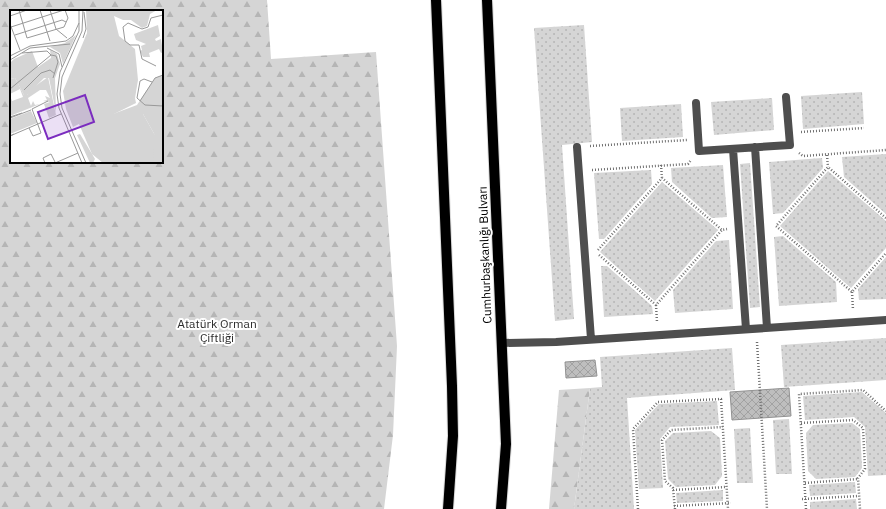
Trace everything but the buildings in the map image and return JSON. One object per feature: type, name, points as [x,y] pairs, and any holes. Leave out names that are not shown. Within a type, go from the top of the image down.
[{"type":"main road","points":[[436,0],[452,393],[453,436],[448,509]]},
{"type":"main road","name":"Cumhurbaşkanlığı Bulvarı","points":[[487,0],[506,444],[501,509]]},
{"type":"lane","points":[[696,103],[700,151],[733,149],[790,145],[786,97]]},
{"type":"lane","points":[[577,146],[591,339]]},
{"type":"lane","points":[[755,147],[767,328]]},
{"type":"lane","points":[[733,149],[746,329]]},
{"type":"lane","points":[[502,343],[658,335],[886,320]]},
{"type":"path","points":[[789,133],[864,128]]},
{"type":"path","points":[[577,146],[699,139]]},
{"type":"path","points":[[803,156],[886,150]]},
{"type":"path","points":[[827,155],[828,167],[886,218]]},
{"type":"path","points":[[579,171],[688,164]]},
{"type":"path","points":[[658,335],[656,305],[722,230],[662,178],[661,165]]},
{"type":"path","points":[[828,167],[776,226],[852,292]]},
{"type":"path","points":[[656,305],[596,253],[662,178]]},
{"type":"path","points":[[854,322],[852,292],[886,253]]},
{"type":"path","points":[[756,328],[767,509]]},
{"type":"path","points":[[806,509],[799,394],[863,390],[886,411]]},
{"type":"path","points":[[638,509],[633,429],[658,402],[721,399],[728,509]]},
{"type":"path","points":[[801,423],[853,420],[862,428],[865,469],[858,479],[860,509]]},
{"type":"path","points":[[723,427],[671,430],[662,440],[665,481],[674,490],[674,508],[731,503]]},
{"type":"path","points":[[805,482],[858,479]]},
{"type":"path","points":[[674,490],[726,487]]},
{"type":"path","points":[[802,499],[859,496]]},
{"type":"green space","name":"Atatürk Orman Çiftliği","points":[[0,0],[267,0],[271,59],[376,52],[397,346],[393,435],[384,509],[0,509]]},
{"type":"green space","points":[[584,25],[592,142],[562,145],[574,319],[555,321],[534,28]]},
{"type":"green space","points":[[862,92],[864,124],[803,129],[801,96]]},
{"type":"green space","points":[[772,98],[774,130],[714,135],[711,102]]},
{"type":"green space","points":[[681,104],[683,137],[622,141],[620,108]]},
{"type":"green space","points":[[886,154],[886,214],[844,177],[842,157]]},
{"type":"green space","points":[[822,158],[823,168],[783,213],[773,214],[769,162]]},
{"type":"green space","points":[[750,163],[760,307],[750,308],[740,164]]},
{"type":"green space","points":[[723,165],[727,217],[712,218],[672,182],[671,168]]},
{"type":"green space","points":[[651,170],[652,184],[604,239],[599,239],[594,173]]},
{"type":"green space","points":[[828,171],[886,221],[886,248],[851,288],[780,226]]},
{"type":"green space","points":[[662,182],[718,230],[655,301],[600,252]]},
{"type":"green space","points":[[783,236],[836,282],[837,302],[779,306],[774,237]]},
{"type":"green space","points":[[729,240],[733,309],[675,313],[673,290],[716,241]]},
{"type":"green space","points":[[886,257],[886,299],[859,300],[858,289]]},
{"type":"green space","points":[[601,266],[607,266],[652,306],[653,314],[604,317]]},
{"type":"green space","points":[[886,338],[886,380],[784,387],[781,345]]},
{"type":"green space","points":[[732,348],[735,390],[627,398],[634,509],[574,509],[590,388],[602,387],[600,357]]},
{"type":"green space","points":[[590,388],[574,509],[549,509],[559,390]]},
{"type":"green space","points":[[862,392],[886,413],[886,475],[868,476],[865,427],[854,417],[805,420],[803,396]]},
{"type":"green space","points":[[717,401],[719,425],[670,427],[660,439],[663,488],[639,489],[635,430],[659,404]]},
{"type":"green space","points":[[789,419],[792,474],[776,474],[773,420]]},
{"type":"green space","points":[[852,423],[860,429],[862,468],[855,477],[816,479],[808,471],[806,433],[813,425]]},
{"type":"green space","points":[[750,428],[753,483],[737,483],[734,429]]},
{"type":"green space","points":[[711,431],[720,438],[722,476],[715,485],[676,487],[668,479],[665,441],[673,433]]},
{"type":"green space","points":[[855,482],[856,493],[810,496],[809,485]]},
{"type":"green space","points":[[723,490],[723,501],[677,503],[676,493]]},
{"type":"green space","points":[[856,499],[857,509],[810,509],[810,502]]}]
